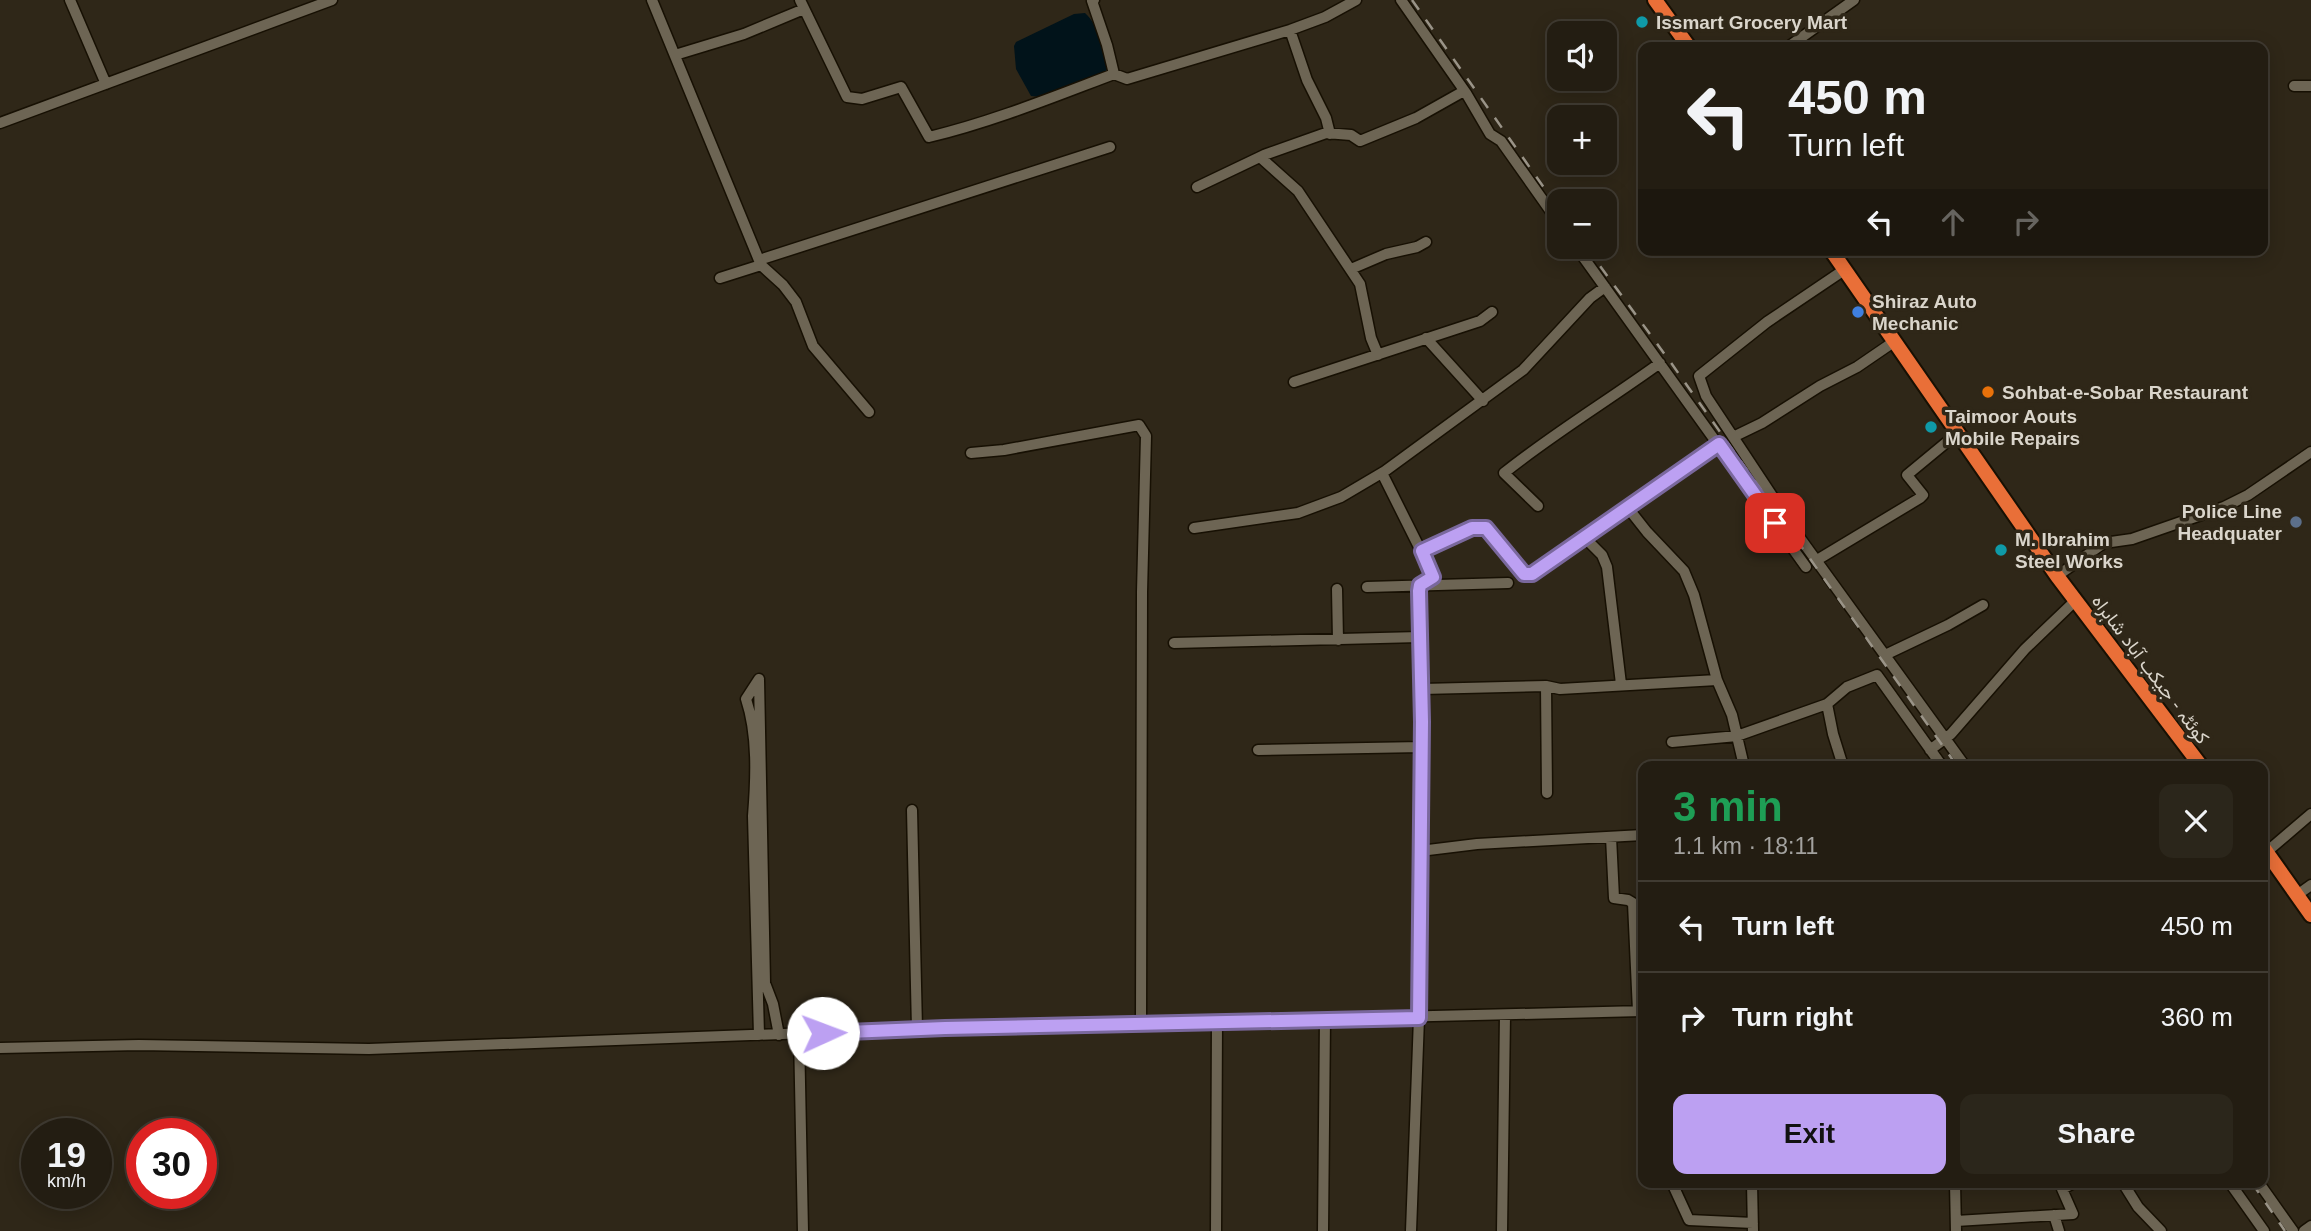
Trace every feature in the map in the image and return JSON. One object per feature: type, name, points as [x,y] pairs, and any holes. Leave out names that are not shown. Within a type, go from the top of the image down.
[{"type":"highway","points":[[1656,0],[1685,42]]},
{"type":"highway","name":"کوئٹہ - جیکب آباد شاہراہ","points":[[1835,256],[2057,576],[2197,761]]},
{"type":"highway","points":[[2268,857],[2311,915]]},
{"type":"street","points":[[70,0],[106,84]]},
{"type":"street","points":[[0,122],[332,0]]},
{"type":"street","points":[[652,0],[760,262],[796,302],[814,346],[869,411]]},
{"type":"street","points":[[1094,0],[1092,1],[1114,74]]},
{"type":"street","points":[[675,55],[744,34],[802,4],[847,97],[862,99],[901,87],[929,136],[962,129],[1010,113],[1114,74],[1127,79],[1290,30],[1325,17],[1356,0]]},
{"type":"street","points":[[1401,0],[1464,91],[1490,134],[1501,141],[1547,206]]},
{"type":"street","points":[[1795,42],[1854,0]]},
{"type":"street","points":[[1290,30],[1330,134]]},
{"type":"street","points":[[2294,86],[2311,86]]},
{"type":"street","points":[[1197,187],[1260,157],[1326,134],[1351,135],[1360,141],[1393,129],[1464,91]]},
{"type":"street","points":[[720,278],[760,262],[1110,148]]},
{"type":"street","points":[[1260,157],[1298,191],[1360,284],[1371,338],[1378,355]]},
{"type":"street","points":[[1351,269],[1386,254],[1417,247],[1426,242]]},
{"type":"street","points":[[1585,259],[1806,567]]},
{"type":"street","points":[[1844,270],[1767,322],[1699,376],[1706,396],[1733,437],[1817,560],[1961,761]]},
{"type":"street","points":[[1194,528],[1298,513],[1340,497],[1382,473],[1523,370],[1590,298],[1605,287]]},
{"type":"street","points":[[1294,382],[1480,321],[1492,312]]},
{"type":"street","points":[[1426,338],[1483,401]]},
{"type":"street","points":[[1733,437],[1857,367],[1895,341]]},
{"type":"street","points":[[1538,506],[1504,472],[1542,442],[1660,363]]},
{"type":"street","points":[[971,453],[1004,450],[1139,425],[1146,436],[1142,592],[1141,1024]]},
{"type":"street","points":[[1817,560],[1920,498],[1923,495],[1907,475],[1959,432]]},
{"type":"street","points":[[1422,551],[1472,528],[1486,528],[1524,574],[1532,574],[1719,444]]},
{"type":"street","points":[[2057,576],[2104,543],[2132,539],[2224,507],[2248,495],[2311,452]]},
{"type":"street","points":[[1382,473],[1433,577],[1420,585]]},
{"type":"street","points":[[1628,508],[1685,571],[1717,680],[1732,715],[1743,761]]},
{"type":"street","points":[[1585,538],[1602,555],[1607,567],[1621,684]]},
{"type":"street","points":[[1367,587],[1508,583]]},
{"type":"street","points":[[1411,1231],[1419,1018],[1422,747],[1420,585]]},
{"type":"street","points":[[1337,589],[1338,640]]},
{"type":"street","points":[[1930,750],[1945,738],[2025,649],[2075,600]]},
{"type":"street","points":[[1885,655],[1983,605]]},
{"type":"street","points":[[1174,643],[1420,637]]},
{"type":"street","points":[[1672,742],[1737,736],[1827,704],[1847,687],[1877,675],[1936,761]]},
{"type":"street","points":[[759,1035],[753,816],[755,792],[751,715],[746,699],[759,679],[765,983],[773,1004],[779,1035]]},
{"type":"street","points":[[1422,689],[1546,686],[1560,689],[1717,680]]},
{"type":"street","points":[[1546,686],[1547,793]]},
{"type":"street","points":[[1827,704],[1841,761]]},
{"type":"street","points":[[1258,750],[1422,747]]},
{"type":"street","points":[[912,810],[917,1029]]},
{"type":"street","points":[[2268,849],[2311,814]]},
{"type":"street","points":[[1420,851],[1477,844],[1638,835]]},
{"type":"street","points":[[1611,837],[1614,898],[1633,903],[1638,980]]},
{"type":"street","points":[[2297,895],[2311,885]]},
{"type":"street","points":[[0,1048],[139,1045],[369,1049],[917,1029],[1638,1011]]},
{"type":"street","points":[[1502,1231],[1505,1016]]},
{"type":"street","points":[[1324,1231],[1325,1019]]},
{"type":"street","points":[[1216,1231],[1217,1021]]},
{"type":"street","points":[[799,1034],[803,1231]]},
{"type":"street","points":[[1674,1188],[1689,1220],[1753,1227],[1752,1188]]},
{"type":"street","points":[[1955,1188],[1956,1226],[2010,1218],[2073,1214],[2062,1189],[2064,1188]]},
{"type":"street","points":[[2126,1188],[2138,1207],[2161,1231]]},
{"type":"street","points":[[2234,1188],[2264,1231]]},
{"type":"street","points":[[2263,1188],[2293,1231]]},
{"type":"street","points":[[2054,1215],[2059,1231]]},
{"type":"street","points":[[2010,1218],[2011,1231]]},
{"type":"street","points":[[2304,1231],[2311,1226]]},
{"type":"shaded area","points":[[1085,13],[1098,31],[1108,69],[1040,97],[1031,96],[1016,69],[1016,42],[1074,14]]},
{"type":"railway","points":[[1412,0],[1547,192]]},
{"type":"railway","points":[[1595,259],[1953,761]]},
{"type":"railway","points":[[2255,1188],[2285,1231]]},
{"type":"place","name":"Issmart Grocery Mart","points":[[1642,22]]},
{"type":"place","name":"Shiraz Auto Mechanic","points":[[1858,312]]},
{"type":"place","name":"Sohbat-e-Sobar Restaurant","points":[[1988,392]]},
{"type":"place","name":"Taimoor Aouts Mobile Repairs","points":[[1931,427]]},
{"type":"place","name":"Police Line Headquater","points":[[2296,522]]},
{"type":"place","name":"M. Ibrahim Steel Works","points":[[2001,550]]},
{"type":"route","points":[[823,1033],[1419,1018],[1422,722],[1419,591],[1420,585],[1433,577],[1422,551],[1472,528],[1486,528],[1524,574],[1532,574],[1719,444],[1775,523]]}]
